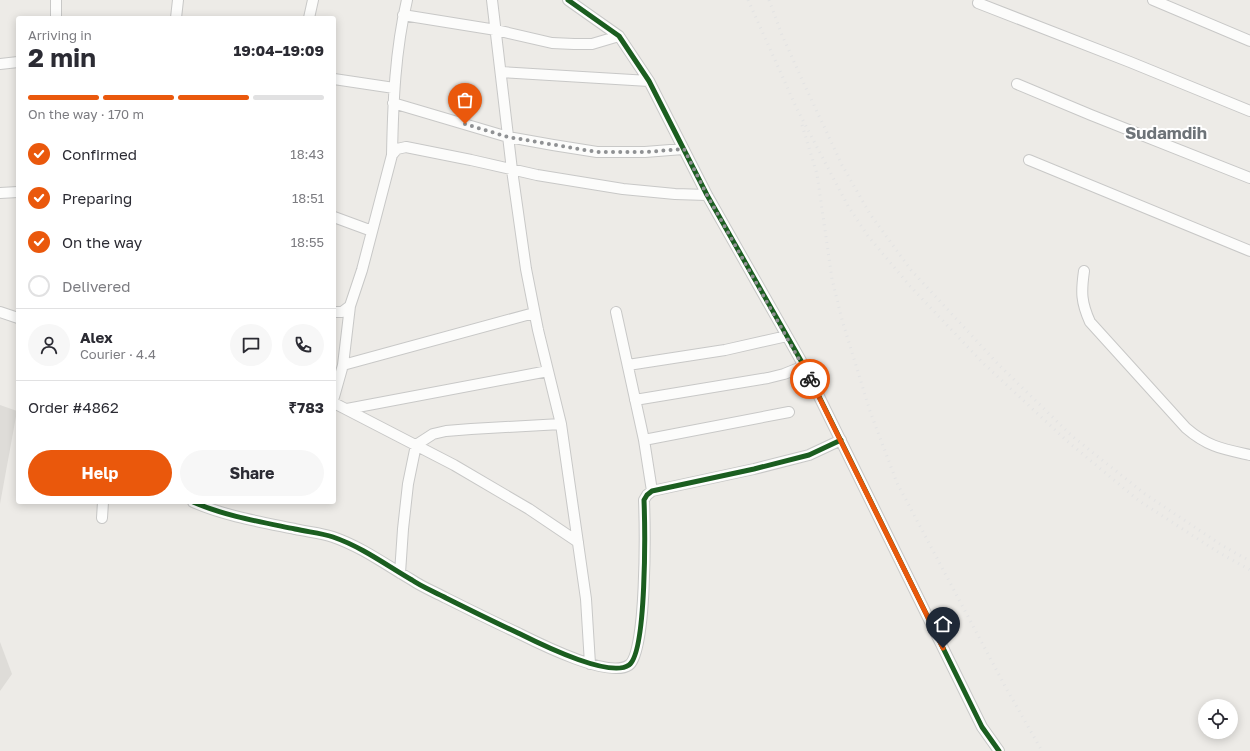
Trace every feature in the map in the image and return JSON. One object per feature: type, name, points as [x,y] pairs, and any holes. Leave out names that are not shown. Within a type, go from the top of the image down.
[{"type":"street","points":[[56,0],[56,16]]},
{"type":"street","points":[[176,16],[178,0]]},
{"type":"street","points":[[309,16],[313,0]]},
{"type":"street","points":[[336,389],[342,365],[350,306],[362,270],[392,156],[394,88],[406,0]]},
{"type":"street","points":[[492,0],[512,170],[526,269],[534,313],[561,424],[586,599],[590,664]]},
{"type":"street","points":[[568,0],[619,36],[649,81],[707,195],[804,366],[982,727],[999,751]]},
{"type":"street","points":[[1153,0],[1250,41]]},
{"type":"street","points":[[978,4],[1130,62],[1250,111]]},
{"type":"street","points":[[403,15],[496,30],[552,43],[592,44],[619,36]]},
{"type":"street","points":[[0,64],[16,62]]},
{"type":"street","points":[[500,72],[649,81]]},
{"type":"street","points":[[336,79],[394,88]]},
{"type":"street","points":[[1017,84],[1091,116],[1250,178]]},
{"type":"street","points":[[393,103],[508,137],[597,152],[645,152],[684,149]]},
{"type":"street","points":[[392,156],[397,149],[406,147],[471,160],[537,176],[623,189],[675,194],[707,195]]},
{"type":"street","points":[[1029,160],[1250,251]]},
{"type":"street","points":[[0,193],[16,192]]},
{"type":"street","points":[[336,218],[372,231]]},
{"type":"street","points":[[1084,271],[1081,290],[1084,308],[1090,322],[1186,428],[1197,438],[1211,446],[1250,455]]},
{"type":"street","points":[[336,312],[342,312],[350,306]]},
{"type":"street","points":[[0,312],[16,317]]},
{"type":"street","points":[[616,312],[644,440],[652,491]]},
{"type":"street","points":[[342,365],[534,313]]},
{"type":"street","points":[[628,365],[725,350],[787,336]]},
{"type":"street","points":[[635,400],[768,378],[784,374],[804,366]]},
{"type":"street","points":[[347,409],[548,371]]},
{"type":"street","points":[[336,404],[454,465],[529,509],[578,542]]},
{"type":"street","points":[[644,440],[790,412]]},
{"type":"street","points":[[400,573],[408,484],[416,445],[433,434],[446,431],[561,424]]},
{"type":"street","points":[[198,504],[237,517],[332,537],[365,551],[412,581],[558,652],[590,664],[612,668],[624,667],[631,664],[635,656],[642,614],[645,552],[644,500],[647,495],[652,491],[809,455],[841,440]]},
{"type":"street","points":[[102,518],[103,504]]},
{"type":"shaded area","points":[[0,405],[16,411],[16,416],[0,504]]},
{"type":"shaded area","points":[[0,642],[12,674],[0,691]]},
{"type":"railway","points":[[748,0],[797,109],[848,206],[868,236],[909,285],[983,363],[1067,441],[1138,500],[1218,552],[1250,570]]},
{"type":"railway","points":[[769,0],[782,35],[842,165],[870,214],[911,270],[999,365],[1072,436],[1145,494],[1223,546],[1250,561]]},
{"type":"railway","points":[[802,125],[817,174],[832,279],[842,320],[870,411],[897,483],[1006,688],[1042,751]]},
{"type":"cycle path","points":[[568,0],[619,36],[649,81],[707,195],[804,366],[982,727],[999,751]]},
{"type":"cycle path","points":[[198,504],[230,515],[324,534],[344,541],[364,551],[416,583],[541,644],[590,664],[619,668],[629,665],[635,655],[639,637],[644,587],[644,500],[647,495],[652,491],[754,469],[809,455],[841,440]]},
{"type":"way so far","points":[[465,124],[508,137],[597,152],[645,152],[684,149],[707,195],[793,346],[810,379]]},
{"type":"district","name":"Sudamdih","points":[[1166,132]]},
{"type":"route","points":[[810,379],[943,648]]}]
